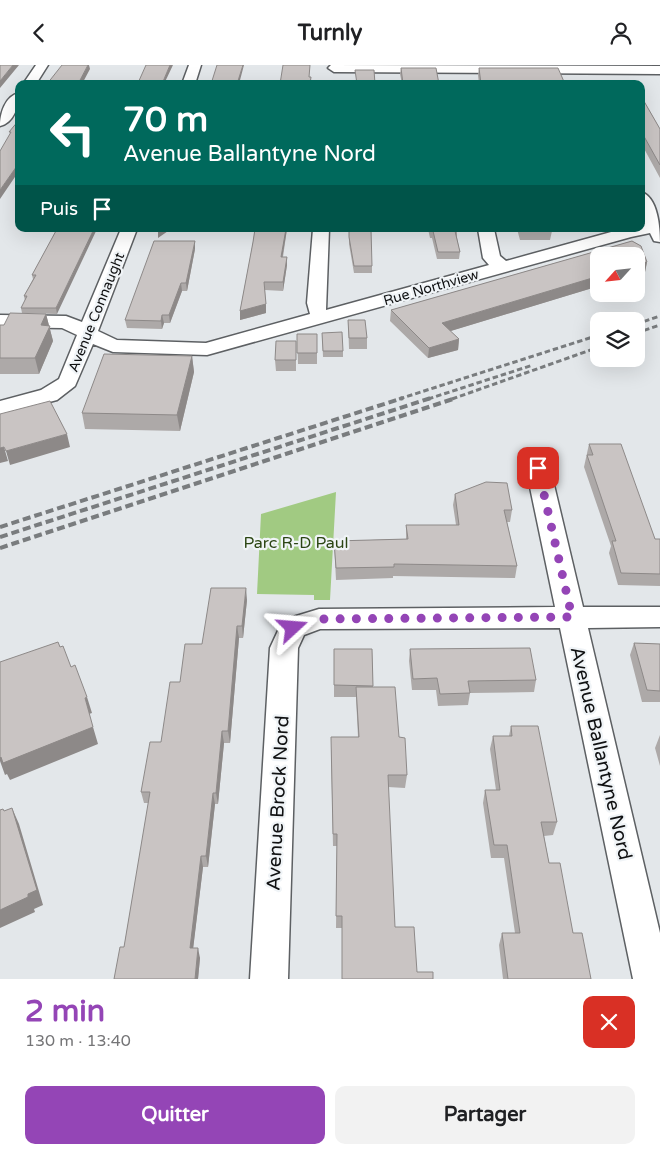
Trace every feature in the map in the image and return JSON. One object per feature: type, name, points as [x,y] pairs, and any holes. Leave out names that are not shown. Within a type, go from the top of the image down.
[{"type":"street","points":[[32,80],[42,65]]},
{"type":"street","points":[[189,80],[195,65]]},
{"type":"street","points":[[333,80],[334,66],[580,67],[660,70]]},
{"type":"street","points":[[457,67],[459,80]]},
{"type":"street","points":[[580,67],[589,75],[590,80]]},
{"type":"street","points":[[0,123],[15,102]]},
{"type":"street","points":[[649,205],[658,232]]},
{"type":"street","name":"Avenue Connaught","points":[[0,408],[41,397],[60,389],[68,382],[128,232]]},
{"type":"street","points":[[321,232],[316,311],[322,317]]},
{"type":"street","points":[[487,232],[494,261],[502,267]]},
{"type":"street","name":"Rue Northview","points":[[0,321],[66,322],[113,346],[207,349],[625,232]]},
{"type":"street","name":"Rue Northview","points":[[645,232],[658,232]]},
{"type":"street","name":"Avenue Ballantyne Nord","points":[[538,468],[652,979]]},
{"type":"street","points":[[572,617],[660,617]]},
{"type":"street","name":"Avenue Brock Nord","points":[[269,979],[284,648],[293,628],[320,619],[572,617]]},
{"type":"green space","name":"Parc R-D Paul","points":[[336,492],[330,600],[314,600],[314,595],[257,594],[261,514]]},
{"type":"building","points":[[0,65],[13,65],[0,81]]},
{"type":"building","points":[[62,65],[88,65],[80,80],[50,80]]},
{"type":"building","points":[[146,65],[170,65],[164,80],[139,80]]},
{"type":"building","points":[[217,65],[243,65],[238,80],[212,80]]},
{"type":"building","points":[[283,65],[310,65],[311,80],[281,80]]},
{"type":"building","points":[[401,68],[436,68],[438,80],[402,80]]},
{"type":"building","points":[[479,68],[558,68],[563,80],[480,80]]},
{"type":"building","points":[[355,70],[374,70],[375,80],[356,80]]},
{"type":"building","points":[[645,103],[660,129],[660,165],[645,138]]},
{"type":"building","points":[[15,125],[15,169],[0,190],[0,151],[11,132],[9,132]]},
{"type":"building","points":[[55,232],[93,232],[56,308],[21,308],[27,296],[24,296],[36,275],[32,275]]},
{"type":"building","points":[[255,232],[285,232],[281,257],[287,257],[283,282],[264,282],[266,304],[240,311]]},
{"type":"building","points":[[349,232],[371,232],[372,266],[354,266]]},
{"type":"building","points":[[433,232],[455,232],[460,252],[438,252]]},
{"type":"building","points":[[154,241],[195,241],[186,283],[181,283],[169,315],[162,315],[161,321],[125,320]]},
{"type":"building","points":[[632,241],[641,247],[611,247]]},
{"type":"building","points":[[590,253],[590,279],[442,323],[459,339],[429,348],[391,310]]},
{"type":"building","points":[[10,313],[46,314],[41,325],[50,326],[35,358],[0,358],[0,325],[4,325]]},
{"type":"building","points":[[348,320],[365,320],[367,338],[349,338]]},
{"type":"building","points":[[342,332],[343,351],[323,351],[322,333]]},
{"type":"building","points":[[297,334],[317,334],[317,353],[297,353]]},
{"type":"building","points":[[276,341],[296,341],[296,360],[275,360]]},
{"type":"building","points":[[104,354],[192,356],[177,415],[82,413]]},
{"type":"building","points":[[50,401],[67,434],[6,451],[4,447],[0,448],[0,414]]},
{"type":"building","points":[[589,444],[621,444],[655,539],[660,539],[660,574],[621,573],[612,541],[616,541],[587,455],[593,455]]},
{"type":"building","points":[[486,482],[507,483],[512,510],[504,510],[517,566],[394,564],[394,567],[336,568],[334,541],[408,539],[406,525],[459,525],[455,494]]},
{"type":"building","points":[[211,588],[246,588],[242,626],[237,626],[228,731],[222,731],[216,793],[213,793],[206,856],[201,856],[190,948],[198,948],[195,979],[114,979],[120,947],[124,947],[150,792],[141,792],[150,742],[161,742],[170,682],[180,682],[185,644],[202,644]]},
{"type":"building","points":[[58,642],[60,647],[63,646],[71,667],[75,665],[87,697],[85,698],[93,727],[3,763],[0,758],[0,662]]},
{"type":"building","points":[[634,643],[660,644],[660,691],[647,690]]},
{"type":"building","points":[[530,648],[536,680],[468,681],[470,693],[440,694],[437,678],[413,679],[410,649]]},
{"type":"building","points":[[334,649],[372,649],[373,686],[334,685]]},
{"type":"building","points":[[356,687],[395,687],[399,737],[405,738],[407,775],[388,775],[395,927],[414,927],[417,972],[433,972],[433,979],[342,979],[342,916],[336,916],[337,834],[333,834],[331,737],[359,737]]},
{"type":"building","points":[[511,726],[538,726],[557,822],[541,822],[549,863],[560,863],[573,933],[582,933],[591,979],[508,979],[502,933],[520,933],[507,845],[494,845],[485,790],[500,790],[493,736],[512,736]]},
{"type":"building","points":[[12,808],[37,890],[28,894],[28,897],[0,910],[0,810],[3,809],[4,811]]},
{"type":"railway","points":[[645,321],[660,316]]},
{"type":"railway","points":[[645,330],[660,325]]},
{"type":"railway","points":[[399,399],[590,338]]},
{"type":"railway","points":[[452,399],[590,350]]},
{"type":"railway","points":[[428,399],[533,365]]},
{"type":"railway","points":[[0,527],[403,398]]},
{"type":"railway","points":[[0,537],[431,398]]},
{"type":"railway","points":[[0,548],[456,398]]},
{"type":"route","points":[[293,628],[320,619],[572,617],[538,468]]}]
